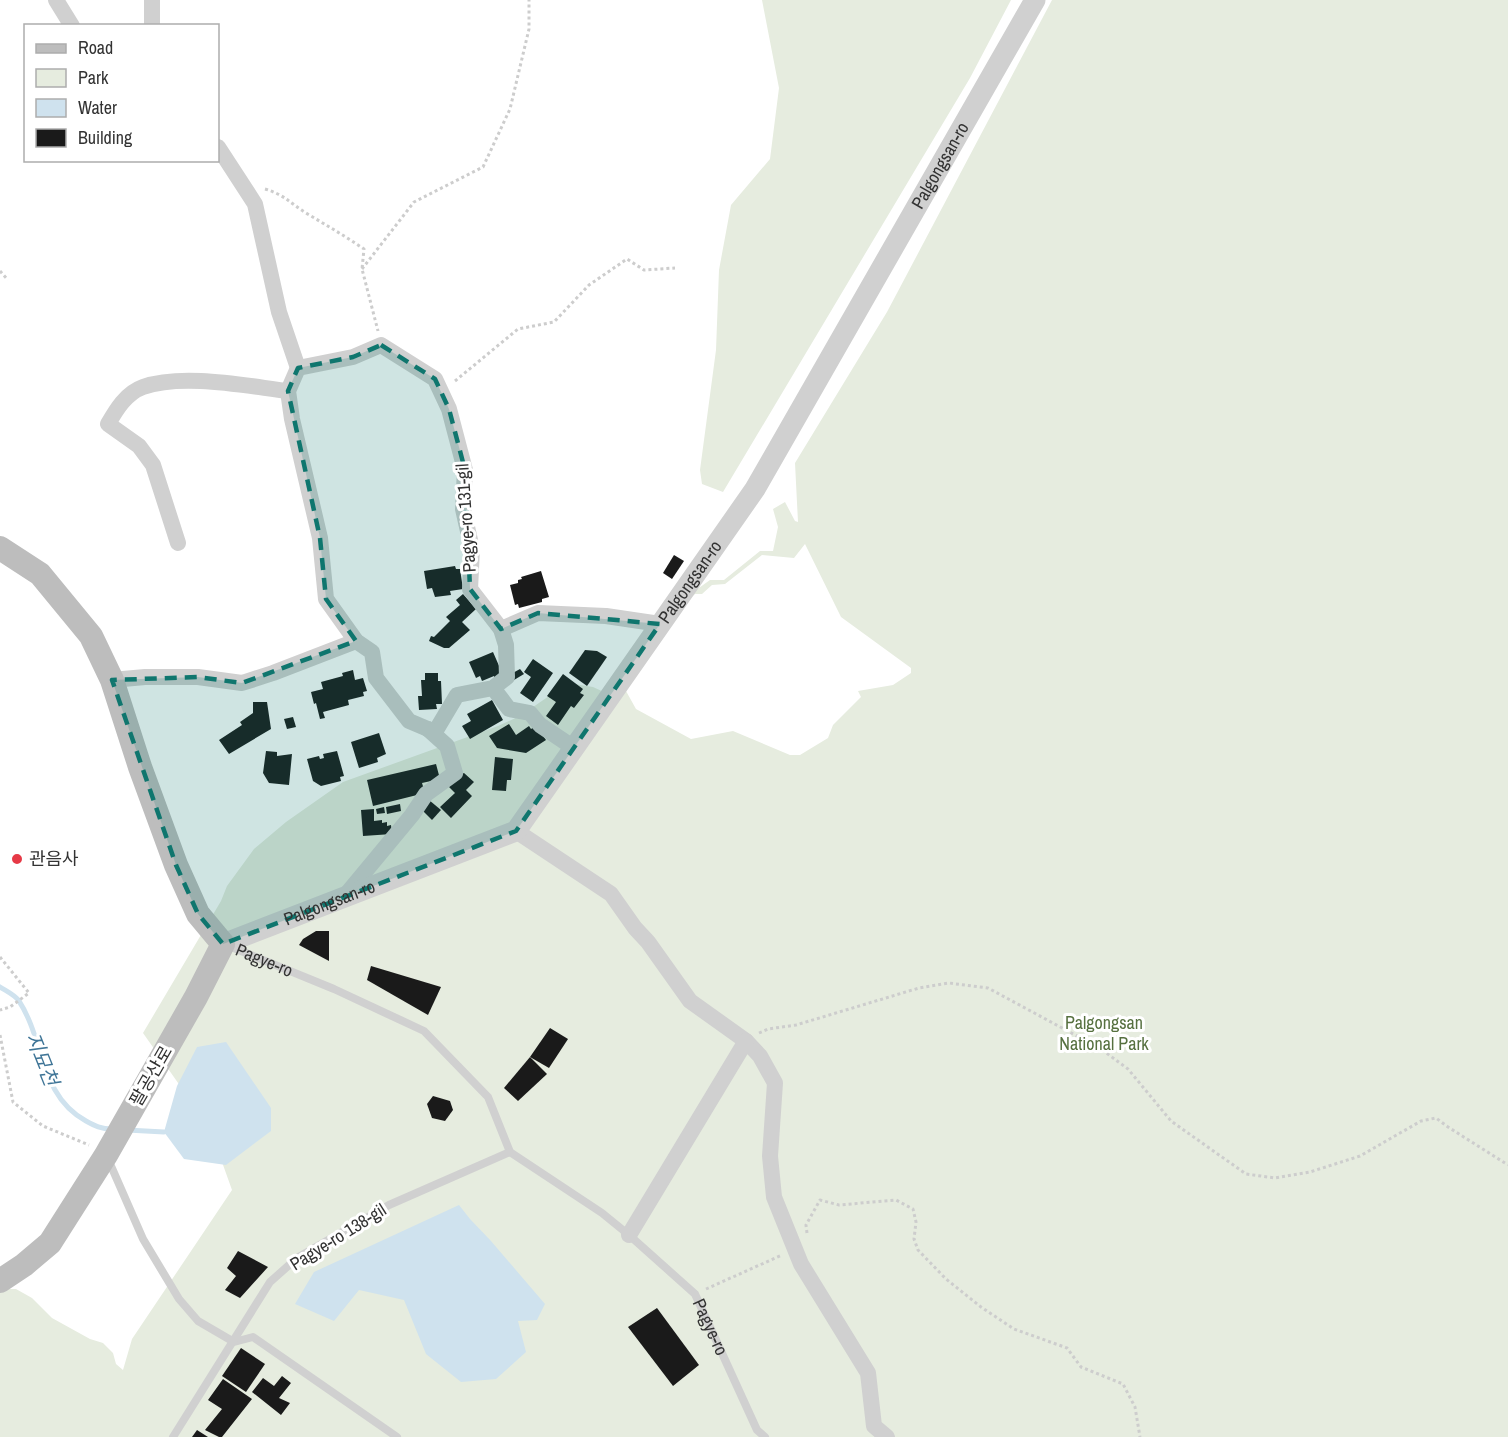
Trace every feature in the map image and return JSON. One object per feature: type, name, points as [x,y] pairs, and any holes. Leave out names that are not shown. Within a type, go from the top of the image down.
[{"type":"main road","name":"Pagye-ro","points":[[0,548],[40,574],[91,636],[112,680],[140,767],[176,865],[198,914],[223,944]]},
{"type":"main road","name":"팔공산로","points":[[106,1155],[196,997],[223,944]]},
{"type":"main road","points":[[0,1281],[50,1243],[106,1155]]},
{"type":"street","points":[[56,0],[71,24]]},
{"type":"street","points":[[152,0],[152,24]]},
{"type":"street","name":"Palgongsan-ro","points":[[223,944],[516,831],[755,489],[1035,0]]},
{"type":"street","points":[[219,149],[255,204],[279,312],[298,368],[288,391],[292,419],[320,538],[326,600],[356,641],[372,652],[376,678],[410,721],[435,732],[457,695],[493,688],[509,709],[530,713],[540,725],[574,748]]},
{"type":"street","points":[[298,368],[353,357],[381,345]]},
{"type":"street","name":"Pagye-ro 131-gil","points":[[381,345],[435,379],[449,409],[465,470],[463,509],[472,549],[470,589],[501,629],[506,645],[507,677],[493,688]]},
{"type":"street","points":[[178,543],[153,465],[139,446],[108,424],[119,404],[141,387],[170,382],[212,382],[288,391]]},
{"type":"street","points":[[501,629],[538,613],[606,616],[660,624]]},
{"type":"street","points":[[112,680],[145,677],[198,677],[242,683],[356,641]]},
{"type":"street","points":[[342,900],[412,815],[426,794],[455,772],[447,746],[428,729]]},
{"type":"street","points":[[516,831],[611,894],[690,1001],[746,1041],[760,1056],[775,1083],[770,1156],[774,1197],[801,1264],[868,1373],[874,1426],[886,1437]]},
{"type":"street","points":[[629,1235],[746,1041]]},
{"type":"lane","name":"Pagye-ro","points":[[223,944],[334,989],[424,1031],[488,1097],[510,1152],[602,1213],[695,1294],[757,1430],[765,1437]]},
{"type":"lane","name":"Pagye-ro 138-gil","points":[[173,1437],[270,1282],[297,1258],[389,1205],[510,1152]]},
{"type":"lane","points":[[106,1155],[143,1239],[178,1299],[198,1321],[234,1342],[253,1337],[397,1437]]},
{"type":"path","points":[[362,269],[414,202],[483,167],[510,109],[530,29],[529,0]]},
{"type":"path","points":[[241,183],[280,193],[305,213],[364,249],[362,269],[381,345]]},
{"type":"path","points":[[441,392],[518,329],[554,322],[589,285],[627,259],[644,270],[675,268]]},
{"type":"path","points":[[0,271],[8,280]]},
{"type":"path","points":[[0,957],[29,993],[10,1007],[0,1010]]},
{"type":"path","points":[[746,1041],[768,1029],[796,1025],[919,988],[949,982],[988,988],[1101,1049],[1128,1069],[1171,1121],[1246,1174],[1275,1178],[1310,1172],[1360,1156],[1421,1121],[1436,1118],[1508,1165]]},
{"type":"path","points":[[0,1035],[13,1102],[43,1126],[79,1140],[106,1155]]},
{"type":"path","points":[[695,1294],[795,1249],[808,1240],[806,1225],[820,1200],[839,1204],[896,1200],[913,1209],[916,1222],[914,1239],[918,1250],[946,1279],[981,1307],[1014,1329],[1067,1348],[1081,1367],[1123,1384],[1135,1407],[1140,1437]]},
{"type":"highlighted area","points":[[381,345],[435,379],[449,409],[465,470],[470,589],[501,629],[538,613],[660,624],[516,831],[223,944],[198,914],[176,865],[112,680],[198,677],[242,683],[356,641],[326,599],[320,538],[288,391],[298,368],[353,357]]},
{"type":"green space","points":[[762,0],[1011,0],[970,78],[723,492],[702,484],[700,470],[716,350],[719,270],[731,205],[770,159],[779,88]]},
{"type":"green space","name":"Palgongsan National Park","points":[[1052,0],[1508,0],[1508,1437],[0,1437],[0,1281],[7,1289],[16,1289],[32,1298],[52,1318],[90,1339],[103,1343],[113,1353],[116,1364],[123,1370],[132,1339],[232,1190],[222,1162],[190,1100],[143,1033],[221,901],[227,886],[254,849],[286,822],[343,782],[498,726],[520,716],[568,683],[593,687],[606,693],[626,691],[636,709],[691,739],[733,731],[790,755],[800,755],[828,738],[833,725],[861,697],[858,691],[893,685],[911,673],[911,668],[841,617],[805,544],[794,558],[762,555],[725,584],[712,585],[702,594],[695,594],[681,606],[696,590],[710,580],[724,580],[760,551],[773,551],[778,527],[773,509],[785,502],[795,521],[798,522],[795,463],[887,312]]},
{"type":"water","points":[[226,1042],[271,1108],[271,1131],[226,1165],[184,1159],[164,1132],[177,1086],[197,1047]]},
{"type":"water","points":[[459,1205],[545,1304],[537,1320],[518,1321],[526,1352],[496,1379],[461,1382],[426,1354],[404,1300],[359,1290],[334,1321],[295,1304],[314,1272]]},
{"type":"building","points":[[674,555],[684,561],[672,579],[663,573]]},
{"type":"building","points":[[455,566],[456,569],[460,569],[463,589],[450,591],[451,595],[435,597],[432,588],[427,589],[424,571]]},
{"type":"building","points":[[541,571],[549,597],[542,599],[542,602],[519,608],[518,604],[515,605],[510,585],[518,583],[521,577]]},
{"type":"building","points":[[463,594],[476,609],[462,622],[470,630],[449,648],[429,641],[431,636],[434,637],[450,621],[446,617],[460,605],[456,600]]},
{"type":"building","points":[[585,650],[597,651],[607,657],[587,686],[569,673]]},
{"type":"building","points":[[493,652],[503,675],[482,681],[480,676],[476,678],[469,662]]},
{"type":"building","points":[[533,659],[553,673],[533,702],[520,693],[531,677],[524,672]]},
{"type":"building","points":[[520,669],[524,674],[514,680],[511,674]]},
{"type":"building","points":[[353,670],[355,680],[363,678],[367,691],[363,692],[364,696],[348,700],[349,705],[323,712],[325,718],[320,719],[311,692],[323,689],[321,682],[343,676],[342,673]]},
{"type":"building","points":[[425,673],[438,673],[438,681],[441,681],[442,704],[436,704],[437,709],[419,710],[418,696],[422,696],[421,680],[425,680]]},
{"type":"building","points":[[563,674],[583,689],[580,693],[584,695],[574,708],[571,706],[558,725],[546,716],[556,702],[547,696]]},
{"type":"building","points":[[492,700],[503,720],[470,739],[462,726],[471,721],[467,714]]},
{"type":"building","points":[[253,702],[267,702],[271,729],[229,754],[219,740],[242,725],[240,722],[253,713]]},
{"type":"building","points":[[293,717],[296,727],[287,729],[284,719]]},
{"type":"building","points":[[509,724],[516,735],[529,726],[531,729],[536,726],[546,740],[526,753],[497,748],[489,736]]},
{"type":"building","points":[[379,733],[386,754],[377,758],[378,762],[359,768],[351,742]]},
{"type":"building","points":[[266,751],[277,752],[277,756],[292,754],[289,785],[269,783],[263,773]]},
{"type":"building","points":[[337,751],[344,776],[340,777],[341,781],[321,786],[313,781],[307,759],[319,756],[320,759],[324,758],[323,754]]},
{"type":"building","points":[[495,757],[513,759],[511,780],[507,780],[506,791],[492,790]]},
{"type":"building","points":[[436,764],[440,779],[422,783],[425,793],[373,806],[367,780]]},
{"type":"building","points":[[464,773],[474,782],[466,790],[472,796],[451,818],[440,807],[455,793],[447,785],[454,777]]},
{"type":"building","points":[[429,800],[441,810],[432,820],[421,809]]},
{"type":"building","points":[[400,804],[401,811],[387,814],[386,807]]},
{"type":"building","points":[[384,807],[385,813],[377,814],[376,809]]},
{"type":"building","points":[[374,809],[374,821],[387,822],[387,826],[391,825],[392,834],[363,836],[361,810]]},
{"type":"building","points":[[316,931],[329,931],[329,961],[299,945],[303,939]]},
{"type":"building","points":[[371,966],[441,987],[428,1015],[367,980]]},
{"type":"building","points":[[550,1028],[568,1039],[549,1068],[530,1057]]},
{"type":"building","points":[[530,1057],[547,1074],[518,1101],[504,1088]]},
{"type":"building","points":[[433,1096],[450,1101],[453,1110],[445,1121],[432,1118],[427,1104]]},
{"type":"building","points":[[238,1251],[268,1267],[240,1298],[225,1290],[236,1276],[227,1268]]},
{"type":"building","points":[[657,1308],[699,1365],[673,1386],[628,1327]]},
{"type":"building","points":[[241,1348],[265,1364],[246,1392],[222,1376]]},
{"type":"building","points":[[282,1376],[291,1383],[279,1398],[290,1403],[281,1415],[252,1392],[263,1378],[274,1386]]},
{"type":"building","points":[[223,1379],[252,1399],[222,1437],[219,1437],[205,1430],[222,1409],[208,1400]]},
{"type":"building","points":[[197,1430],[208,1437],[192,1437]]},
{"type":"waterway","name":"지묘천","points":[[0,987],[17,999],[27,1017],[51,1082],[59,1097],[86,1121],[98,1127],[112,1129]]},
{"type":"waterway","name":"지묘천","points":[[127,1130],[164,1132]]},
{"type":"place","name":"관음사","points":[[17,859]]}]
